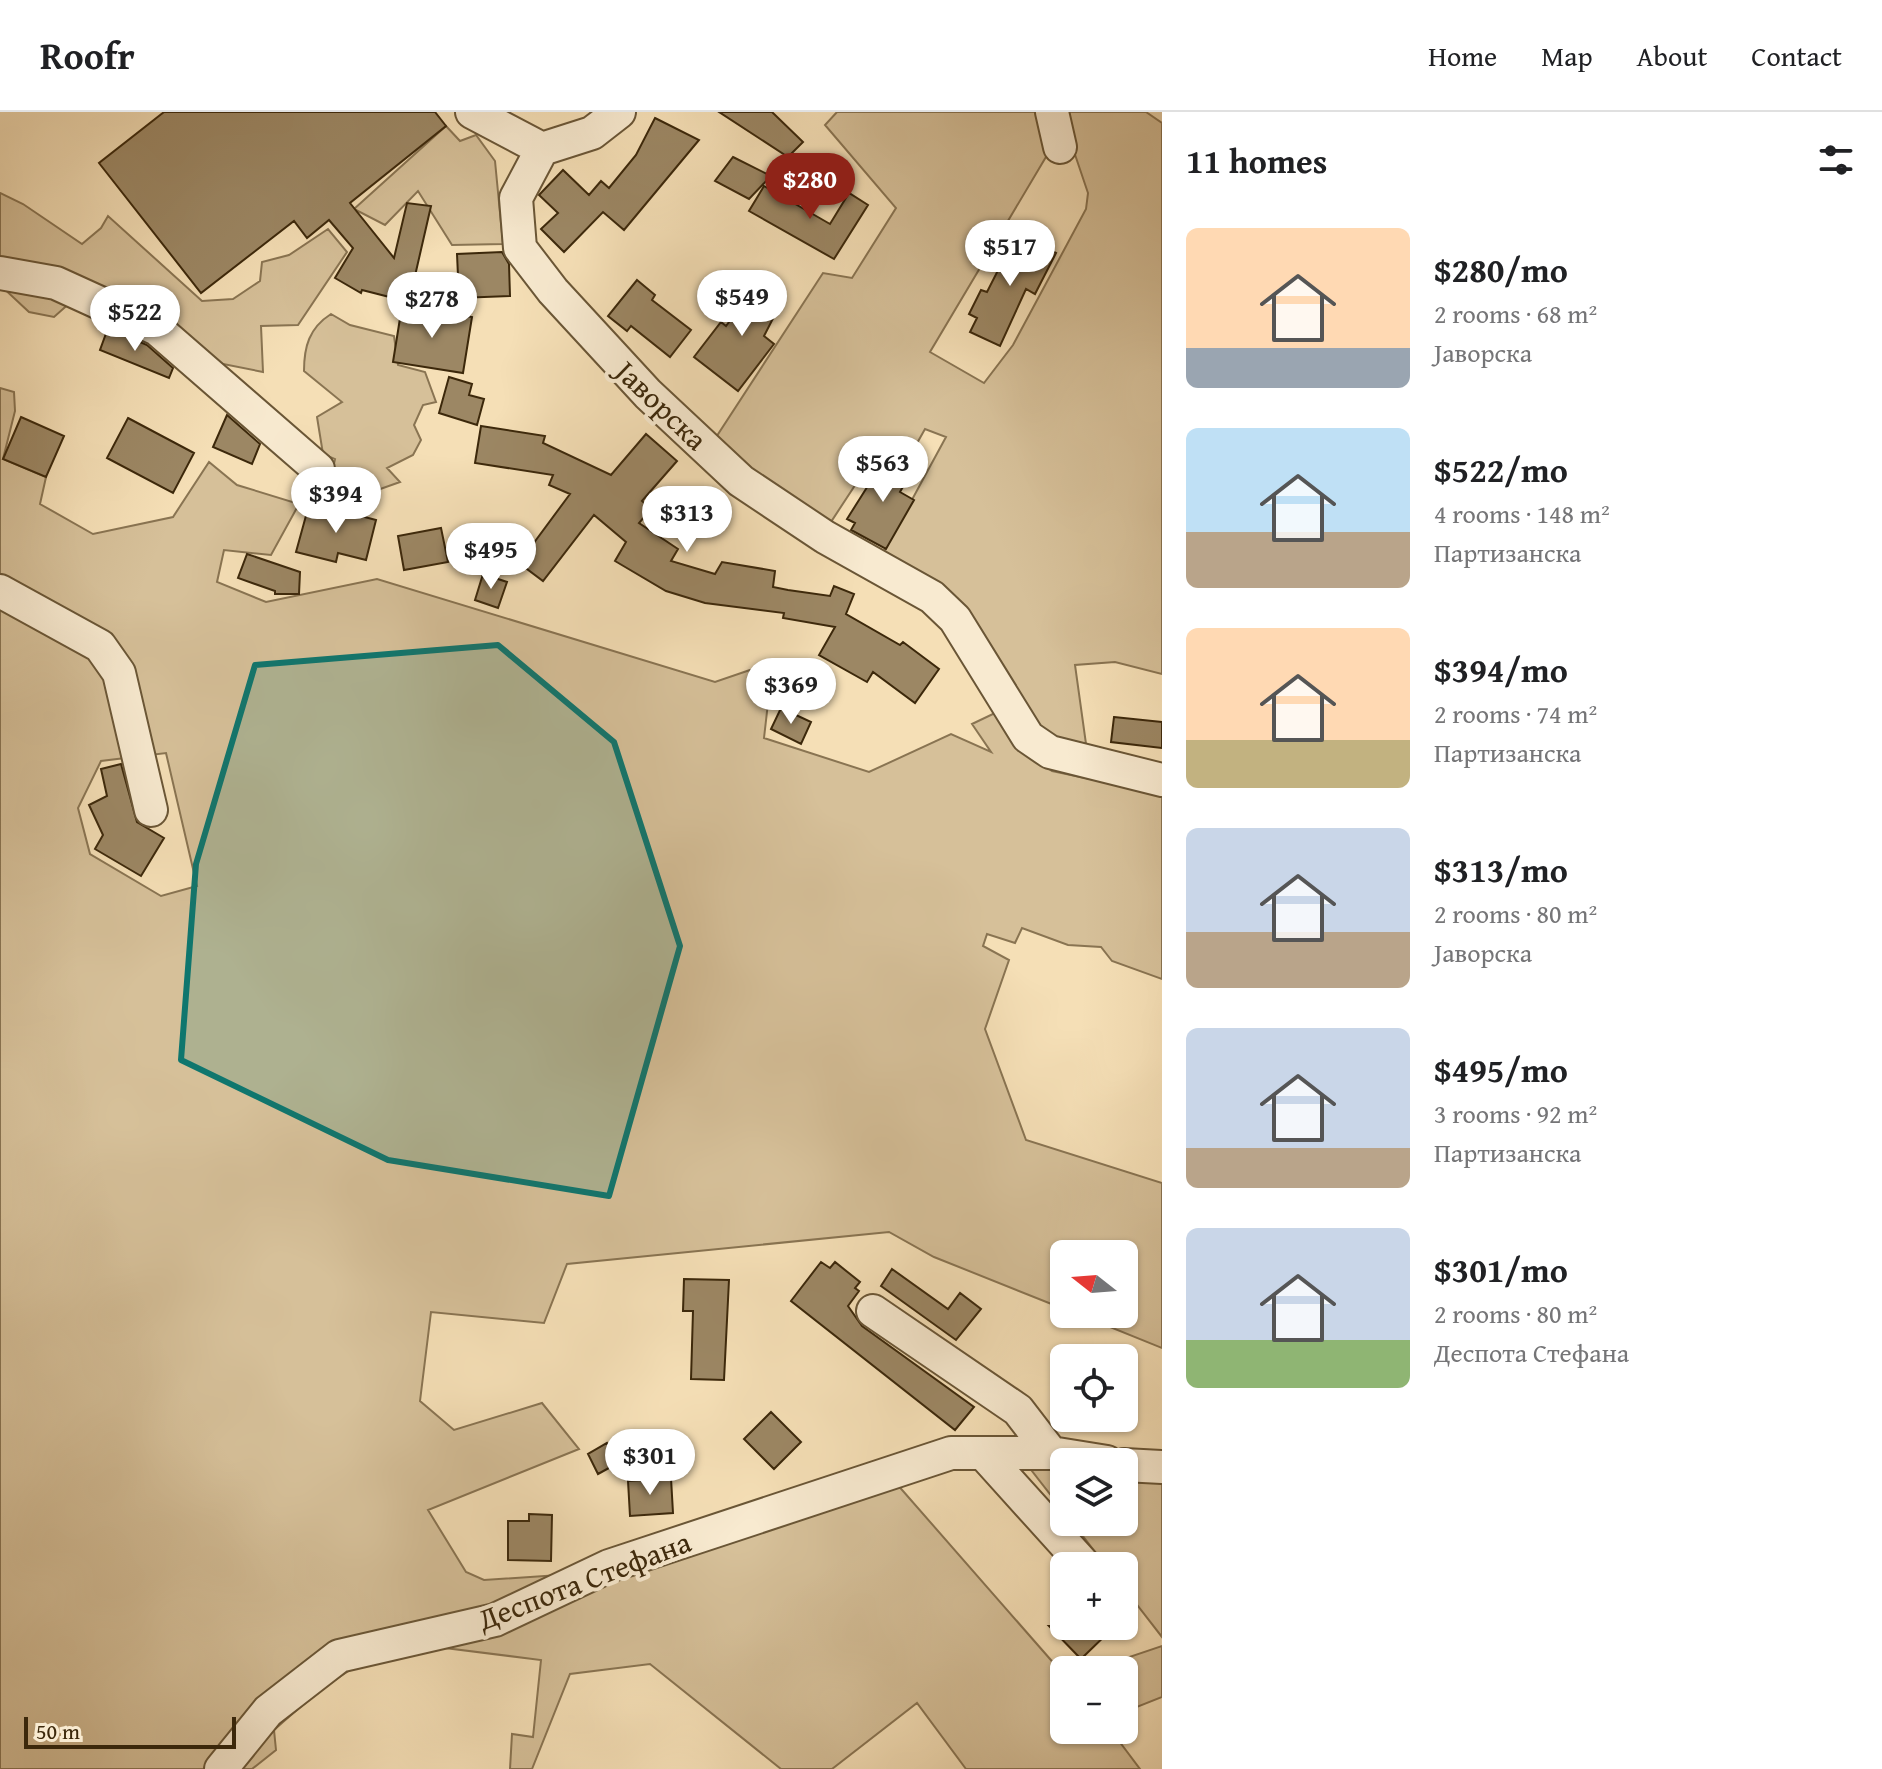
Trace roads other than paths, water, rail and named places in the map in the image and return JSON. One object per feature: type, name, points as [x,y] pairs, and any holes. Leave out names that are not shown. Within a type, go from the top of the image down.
[{"type":"street","points":[[472,112],[542,149],[592,133],[619,112]]},
{"type":"street","points":[[1052,112],[1060,147]]},
{"type":"street","name":"Јаворска","points":[[542,149],[516,198],[520,248],[553,291],[648,394],[741,481],[825,537],[932,597],[955,619],[1028,737],[1050,752],[1162,780]]},
{"type":"street","points":[[0,273],[56,283],[157,329],[318,469]]},
{"type":"street","points":[[0,591],[100,646],[119,673],[151,810]]},
{"type":"street","points":[[873,1311],[1018,1410],[1050,1452]]},
{"type":"street","name":"Деспота Стефана","points":[[221,1769],[268,1711],[339,1656],[495,1620],[609,1566],[951,1453],[1050,1453]]},
{"type":"street","points":[[983,1453],[1072,1552]]},
{"type":"street","points":[[1138,1466],[1162,1467]]}]
